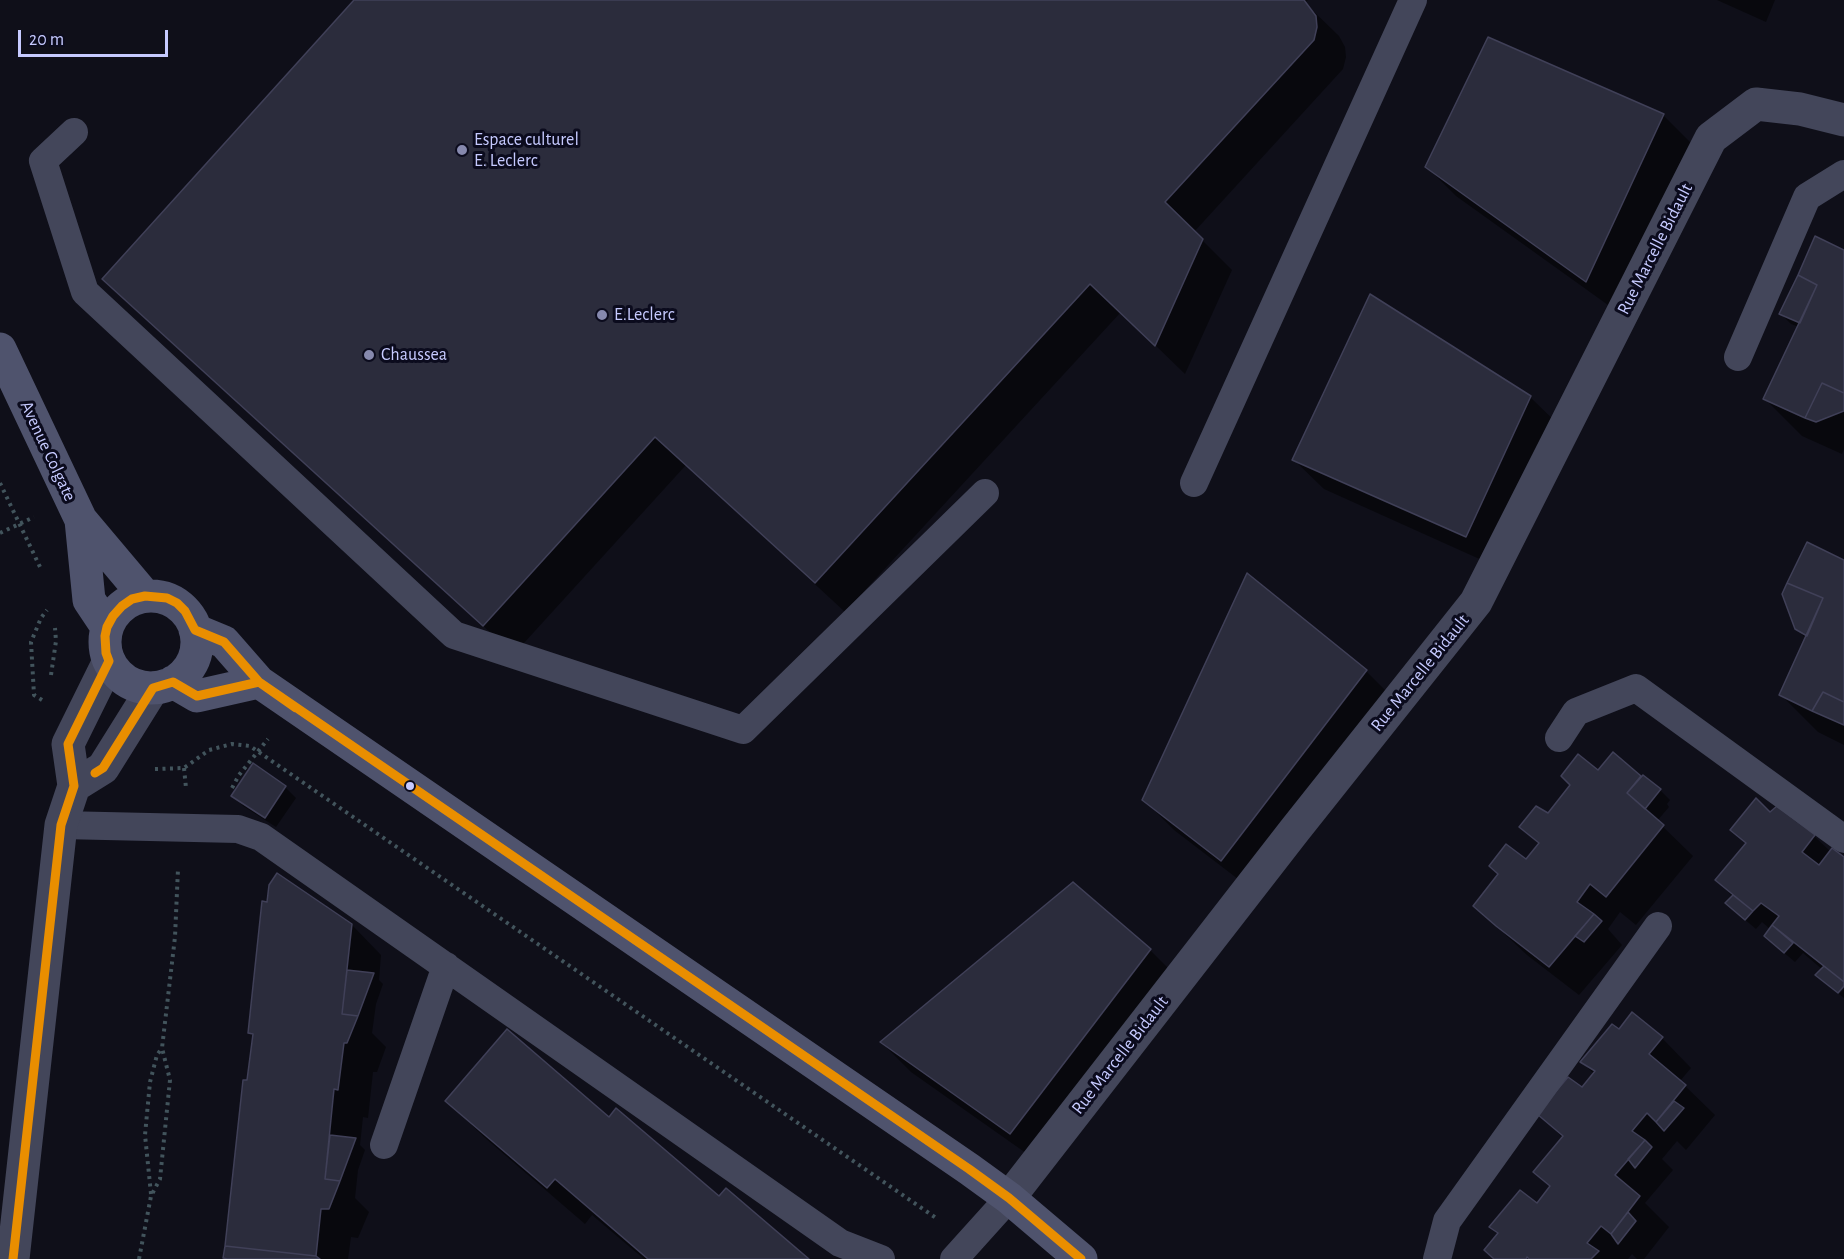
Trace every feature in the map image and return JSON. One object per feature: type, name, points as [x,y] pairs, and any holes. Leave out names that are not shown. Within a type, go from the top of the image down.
[{"type":"street","name":"Rue Marcelle Bidault","points":[[1009,1198],[1294,831],[1476,602],[1711,138],[1756,104],[1800,109],[1844,120]]},
{"type":"street","name":"Avenue Colgate","points":[[0,350],[81,520],[145,596]]},
{"type":"street","name":"Avenue Colgate","points":[[81,520],[88,600],[107,627]]},
{"type":"street","points":[[74,786],[103,768],[163,685],[183,675],[193,660],[197,642],[195,630],[191,620],[177,603],[167,598],[145,596],[122,606],[107,627],[105,644],[109,661],[126,681],[139,686],[163,685],[197,696],[259,682]]},
{"type":"street","points":[[195,630],[224,642],[259,682],[1009,1198],[1081,1259]]},
{"type":"street","points":[[13,1259],[61,825],[74,786],[68,744],[109,661]]},
{"type":"lane","points":[[1194,483],[1413,0]]},
{"type":"lane","points":[[74,132],[43,161],[85,292],[454,635],[742,730],[985,493]]},
{"type":"lane","points":[[1738,357],[1807,197],[1844,174]]},
{"type":"lane","points":[[1559,738],[1576,712],[1636,688],[1844,839]]},
{"type":"lane","points":[[61,825],[238,829],[261,837],[840,1243],[880,1259]]},
{"type":"lane","points":[[1437,1259],[1447,1221],[1658,926]]},
{"type":"lane","points":[[384,1145],[446,966]]},
{"type":"lane","points":[[954,1259],[1009,1198]]},
{"type":"path","points":[[0,483],[42,571]]},
{"type":"path","points":[[0,534],[37,516]]},
{"type":"path","points":[[47,704],[34,695],[31,642],[41,618],[52,603]]},
{"type":"path","points":[[50,683],[56,641],[54,622]]},
{"type":"path","points":[[226,829],[224,804],[239,775],[273,733]]},
{"type":"path","points":[[149,770],[184,768],[209,750],[232,744],[250,746],[936,1218]]},
{"type":"path","points":[[151,1196],[160,1179],[170,1080],[162,1048],[175,937],[178,867]]},
{"type":"path","points":[[139,1259],[151,1196],[145,1135],[150,1082],[157,1055],[162,1048]]},
{"type":"building","name":"E.Leclerc","points":[[354,0],[1304,0],[1316,16],[1317,27],[1314,40],[1165,202],[1203,239],[1155,346],[1090,284],[815,583],[655,437],[483,626],[102,279]]},
{"type":"building","points":[[1488,37],[1664,114],[1586,282],[1425,167]]},
{"type":"building","points":[[1815,236],[1844,250],[1844,393],[1822,383],[1805,418],[1763,399],[1817,285],[1798,275]]},
{"type":"building","points":[[1798,275],[1817,285],[1800,323],[1779,314]]},
{"type":"building","points":[[1370,294],[1531,396],[1466,537],[1292,460]]},
{"type":"building","points":[[1822,383],[1844,393],[1844,411],[1816,422],[1805,418]]},
{"type":"building","points":[[1807,542],[1844,560],[1844,702],[1823,692],[1812,711],[1779,695],[1823,598],[1787,583]]},
{"type":"building","points":[[1247,573],[1367,670],[1221,861],[1142,800]]},
{"type":"building","points":[[1787,583],[1823,598],[1807,636],[1795,629],[1782,594]]},
{"type":"building","points":[[1823,692],[1844,702],[1844,725],[1812,711]]},
{"type":"building","points":[[1613,752],[1641,776],[1627,793],[1664,825],[1606,897],[1590,884],[1577,902],[1594,914],[1549,967],[1473,906],[1498,874],[1489,866],[1506,844],[1526,859],[1539,843],[1519,827],[1536,806],[1548,813],[1570,785],[1561,776],[1578,754],[1598,770]]},
{"type":"building","points":[[253,763],[286,786],[265,818],[231,796]]},
{"type":"building","points":[[1643,775],[1661,789],[1645,809],[1627,793]]},
{"type":"building","points":[[1756,798],[1770,812],[1777,806],[1815,835],[1802,852],[1819,865],[1832,848],[1844,857],[1844,982],[1772,925],[1779,916],[1761,903],[1753,911],[1715,880],[1746,843],[1730,830]]},
{"type":"building","points":[[277,873],[352,924],[342,1014],[358,1016],[347,1043],[344,1043],[338,1090],[334,1089],[325,1179],[340,1181],[329,1209],[321,1209],[316,1256],[225,1246],[243,1080],[247,1080],[253,1034],[248,1033],[262,901],[267,902],[269,885]]},
{"type":"building","points":[[1073,882],[1151,949],[1010,1134],[880,1042]]},
{"type":"building","points":[[1733,895],[1753,911],[1745,920],[1725,903]]},
{"type":"building","points":[[1594,914],[1602,921],[1584,942],[1575,936]]},
{"type":"building","points":[[1772,925],[1793,943],[1784,953],[1764,936]]},
{"type":"building","points":[[1824,966],[1844,982],[1844,986],[1838,993],[1815,975]]},
{"type":"building","points":[[347,970],[374,973],[358,1016],[342,1014]]},
{"type":"building","points":[[1632,1012],[1663,1037],[1649,1054],[1686,1085],[1656,1122],[1647,1113],[1632,1131],[1645,1140],[1615,1175],[1640,1196],[1611,1234],[1601,1226],[1587,1243],[1599,1251],[1591,1259],[1529,1259],[1527,1257],[1526,1259],[1494,1259],[1484,1250],[1498,1233],[1489,1227],[1520,1190],[1537,1203],[1550,1186],[1533,1172],[1563,1136],[1537,1114],[1568,1077],[1582,1087],[1595,1071],[1580,1062],[1612,1024],[1619,1029]]},
{"type":"building","points":[[507,1029],[609,1117],[616,1108],[719,1196],[726,1188],[809,1259],[648,1259],[555,1179],[547,1188],[445,1101]]},
{"type":"building","points":[[1674,1101],[1684,1108],[1664,1131],[1656,1122]]},
{"type":"building","points":[[330,1135],[356,1138],[340,1181],[325,1179]]},
{"type":"building","points":[[1645,1140],[1652,1147],[1635,1168],[1628,1159]]},
{"type":"building","points":[[1628,1212],[1636,1221],[1618,1244],[1611,1234]]},
{"type":"building","points":[[225,1246],[316,1256],[320,1259],[227,1259],[223,1258]]},
{"type":"transit line","points":[[13,1259],[61,825],[74,786],[68,744],[109,661],[106,653],[107,627],[122,606],[132,599],[145,596],[167,598],[177,603],[185,611],[195,630],[224,642],[259,682],[969,1169],[1009,1198],[1081,1259]]},
{"type":"transit line","points":[[95,773],[103,768],[153,688],[173,682],[197,696],[259,682],[296,708]]},
{"type":"place","name":"Espace culturel E. Leclerc","points":[[462,150]]},
{"type":"place","name":"E.Leclerc","points":[[602,315]]},
{"type":"place","name":"Chaussea","points":[[369,355]]}]
